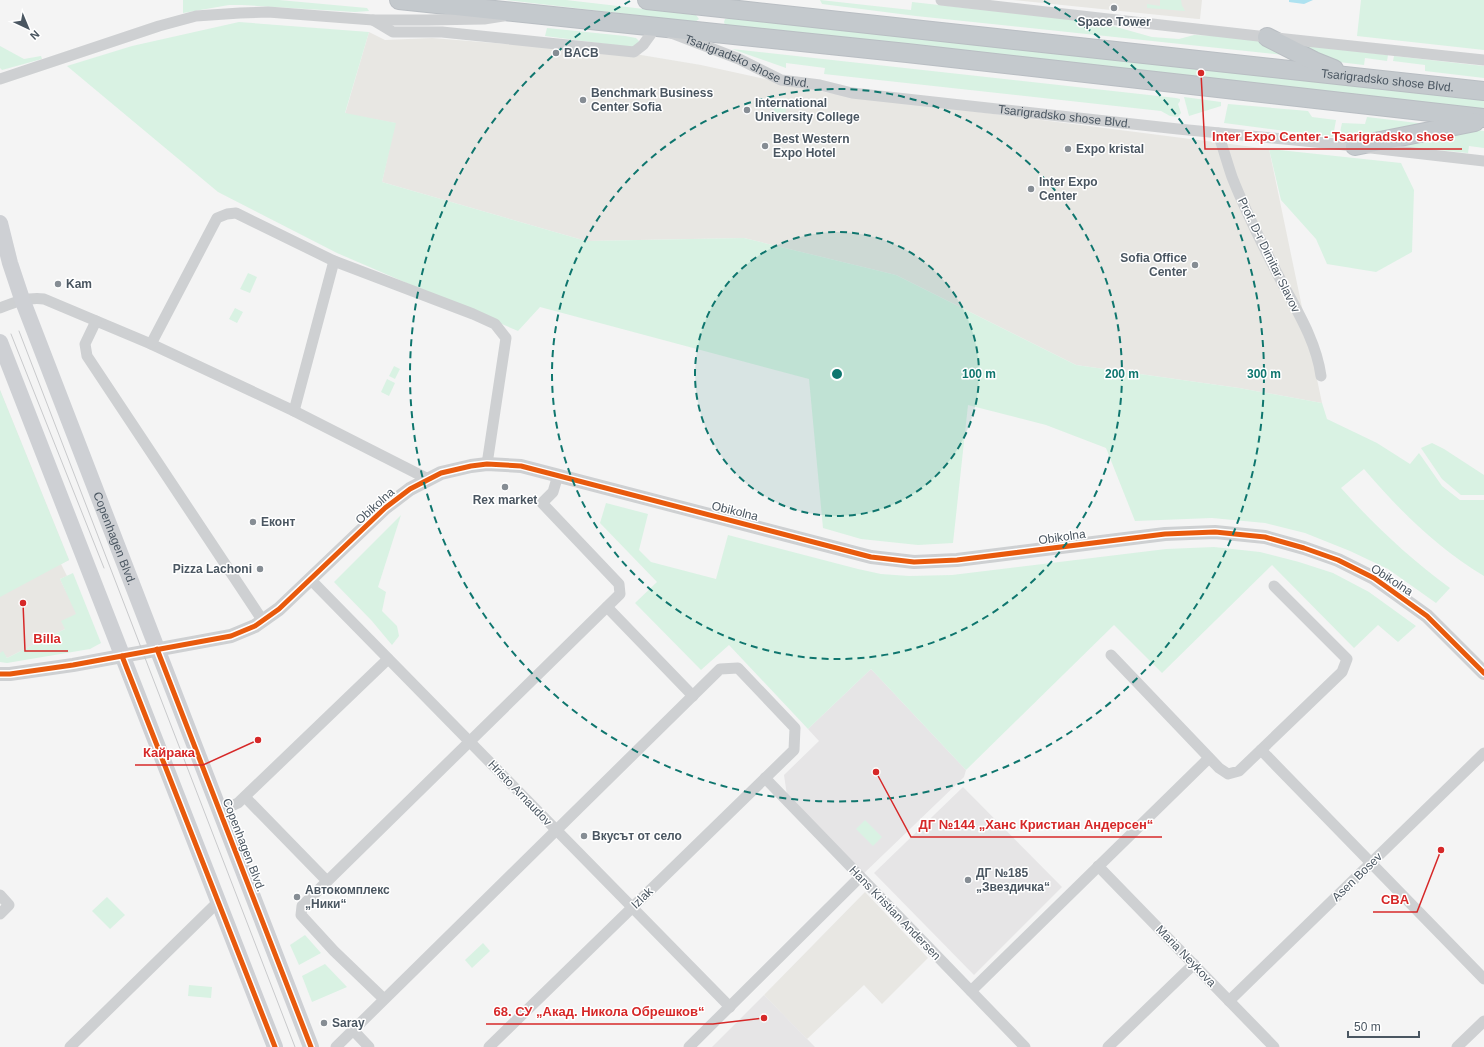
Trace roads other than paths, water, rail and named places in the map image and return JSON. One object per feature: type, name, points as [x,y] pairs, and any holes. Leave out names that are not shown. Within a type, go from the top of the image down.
[{"type":"highway","name":"Tsarigradsko shose Blvd.","points":[[399,0],[907,53],[1484,119]]},
{"type":"highway","name":"Tsarigradsko shose Blvd.","points":[[648,0],[1484,91]]},
{"type":"highway","points":[[696,5],[734,0]]},
{"type":"highway","points":[[1268,37],[1314,61],[1353,77]]},
{"type":"highway","points":[[1355,146],[1484,119]]},
{"type":"main road","name":"Copenhagen Blvd.","points":[[0,223],[10,262],[22,299],[311,1047]]},
{"type":"main road","points":[[0,342],[275,1047]]},
{"type":"street","points":[[941,0],[1484,60]]},
{"type":"street","points":[[0,79],[159,26],[196,16],[268,12],[373,20],[484,19],[519,13]]},
{"type":"street","points":[[373,20],[393,32],[442,32],[634,52],[643,45],[656,27]]},
{"type":"street","name":"Tsarigradsko shose Blvd.","points":[[656,27],[739,60],[781,80],[820,85],[852,94],[1355,146],[1484,161]]},
{"type":"street","name":"Prof. D-r Dimitar Slavov","points":[[1218,133],[1232,176],[1243,202],[1276,272],[1308,332],[1318,360],[1321,376]]},
{"type":"street","points":[[151,344],[217,218],[227,214],[236,213],[334,261],[473,314],[495,324],[506,338],[487,464]]},
{"type":"street","points":[[294,411],[334,261]]},
{"type":"street","points":[[0,308],[22,299],[44,299],[151,344],[294,411],[428,479]]},
{"type":"street","points":[[96,321],[85,344],[87,356],[263,621]]},
{"type":"street","name":"Obikolna","points":[[0,674],[10,674],[122,656],[231,636],[256,626],[279,609],[385,508],[410,489],[441,473],[487,464],[521,466],[863,555],[891,560],[914,562],[957,560],[1165,534],[1216,532],[1265,538],[1304,548],[1338,560],[1374,578],[1404,598],[1427,616],[1484,673]]},
{"type":"street","points":[[384,999],[334,951],[301,915],[302,906],[620,594],[619,584],[542,504],[553,492],[558,475]]},
{"type":"street","name":"Hristo Arnaudov","points":[[311,580],[730,1007]]},
{"type":"street","points":[[1111,655],[1219,768],[1228,774],[1239,772],[1342,672],[1347,659],[1274,586]]},
{"type":"street","points":[[336,1047],[693,696],[607,607]]},
{"type":"street","points":[[220,811],[238,803],[245,797],[388,659]]},
{"type":"street","name":"Izlak","points":[[490,1047],[794,750],[795,728],[738,668],[720,669],[693,696]]},
{"type":"street","points":[[1261,750],[1484,979]]},
{"type":"street","name":"Asen Bosev","points":[[1229,1001],[1484,753]]},
{"type":"street","points":[[971,991],[1209,758]]},
{"type":"street","name":"Hans Kristian Andersen","points":[[765,778],[1025,1047]]},
{"type":"street","points":[[245,797],[327,881]]},
{"type":"street","name":"Maria Neykova","points":[[1098,866],[1274,1047]]},
{"type":"street","points":[[689,1047],[860,877]]},
{"type":"street","points":[[0,895],[9,905],[0,914]]},
{"type":"street","points":[[70,1047],[218,902]]},
{"type":"street","points":[[1108,1047],[1194,964]]},
{"type":"street","points":[[1457,1047],[1484,1021]]},
{"type":"street","points":[[353,1030],[369,1047]]},
{"type":"water","points":[[1289,0],[1313,0],[1304,4],[1289,2]]},
{"type":"tram line","points":[[19,331],[295,1047]]},
{"type":"tram line","points":[[11,334],[104,568]]},
{"type":"place","name":"Space Tower","points":[[1114,8]]},
{"type":"place","name":"BACB","points":[[556,53]]},
{"type":"place","name":"Inter Expo Center - Tsarigradsko shose","points":[[1201,73]]},
{"type":"place","name":"Benchmark Business Center Sofia","points":[[583,100]]},
{"type":"place","name":"International University College","points":[[747,110]]},
{"type":"place","name":"Best Western Expo Hotel","points":[[765,146]]},
{"type":"place","name":"Expo kristal","points":[[1068,149]]},
{"type":"place","name":"Inter Expo Center","points":[[1031,189]]},
{"type":"place","name":"Sofia Office Center","points":[[1195,265]]},
{"type":"place","name":"Kam","points":[[58,284]]},
{"type":"place","name":"Rex market","points":[[505,487]]},
{"type":"place","name":"Еконт","points":[[253,522]]},
{"type":"place","name":"Pizza Lachoni","points":[[260,569]]},
{"type":"place","name":"Billa","points":[[23,603]]},
{"type":"place","name":"Кайрака","points":[[258,740]]},
{"type":"place","name":"ДГ №144 „Ханс Кристиан Андерсен“","points":[[876,772]]},
{"type":"place","name":"Вкусът от село","points":[[584,836]]},
{"type":"place","name":"CBA","points":[[1441,850]]},
{"type":"place","name":"ДГ №185 „Звездичка“","points":[[968,880]]},
{"type":"place","name":"Автокомплекс „Ники“","points":[[297,897]]},
{"type":"place","name":"68. СУ „Акад. Никола Обрешков“","points":[[764,1018]]},
{"type":"place","name":"Saray","points":[[324,1023]]}]
